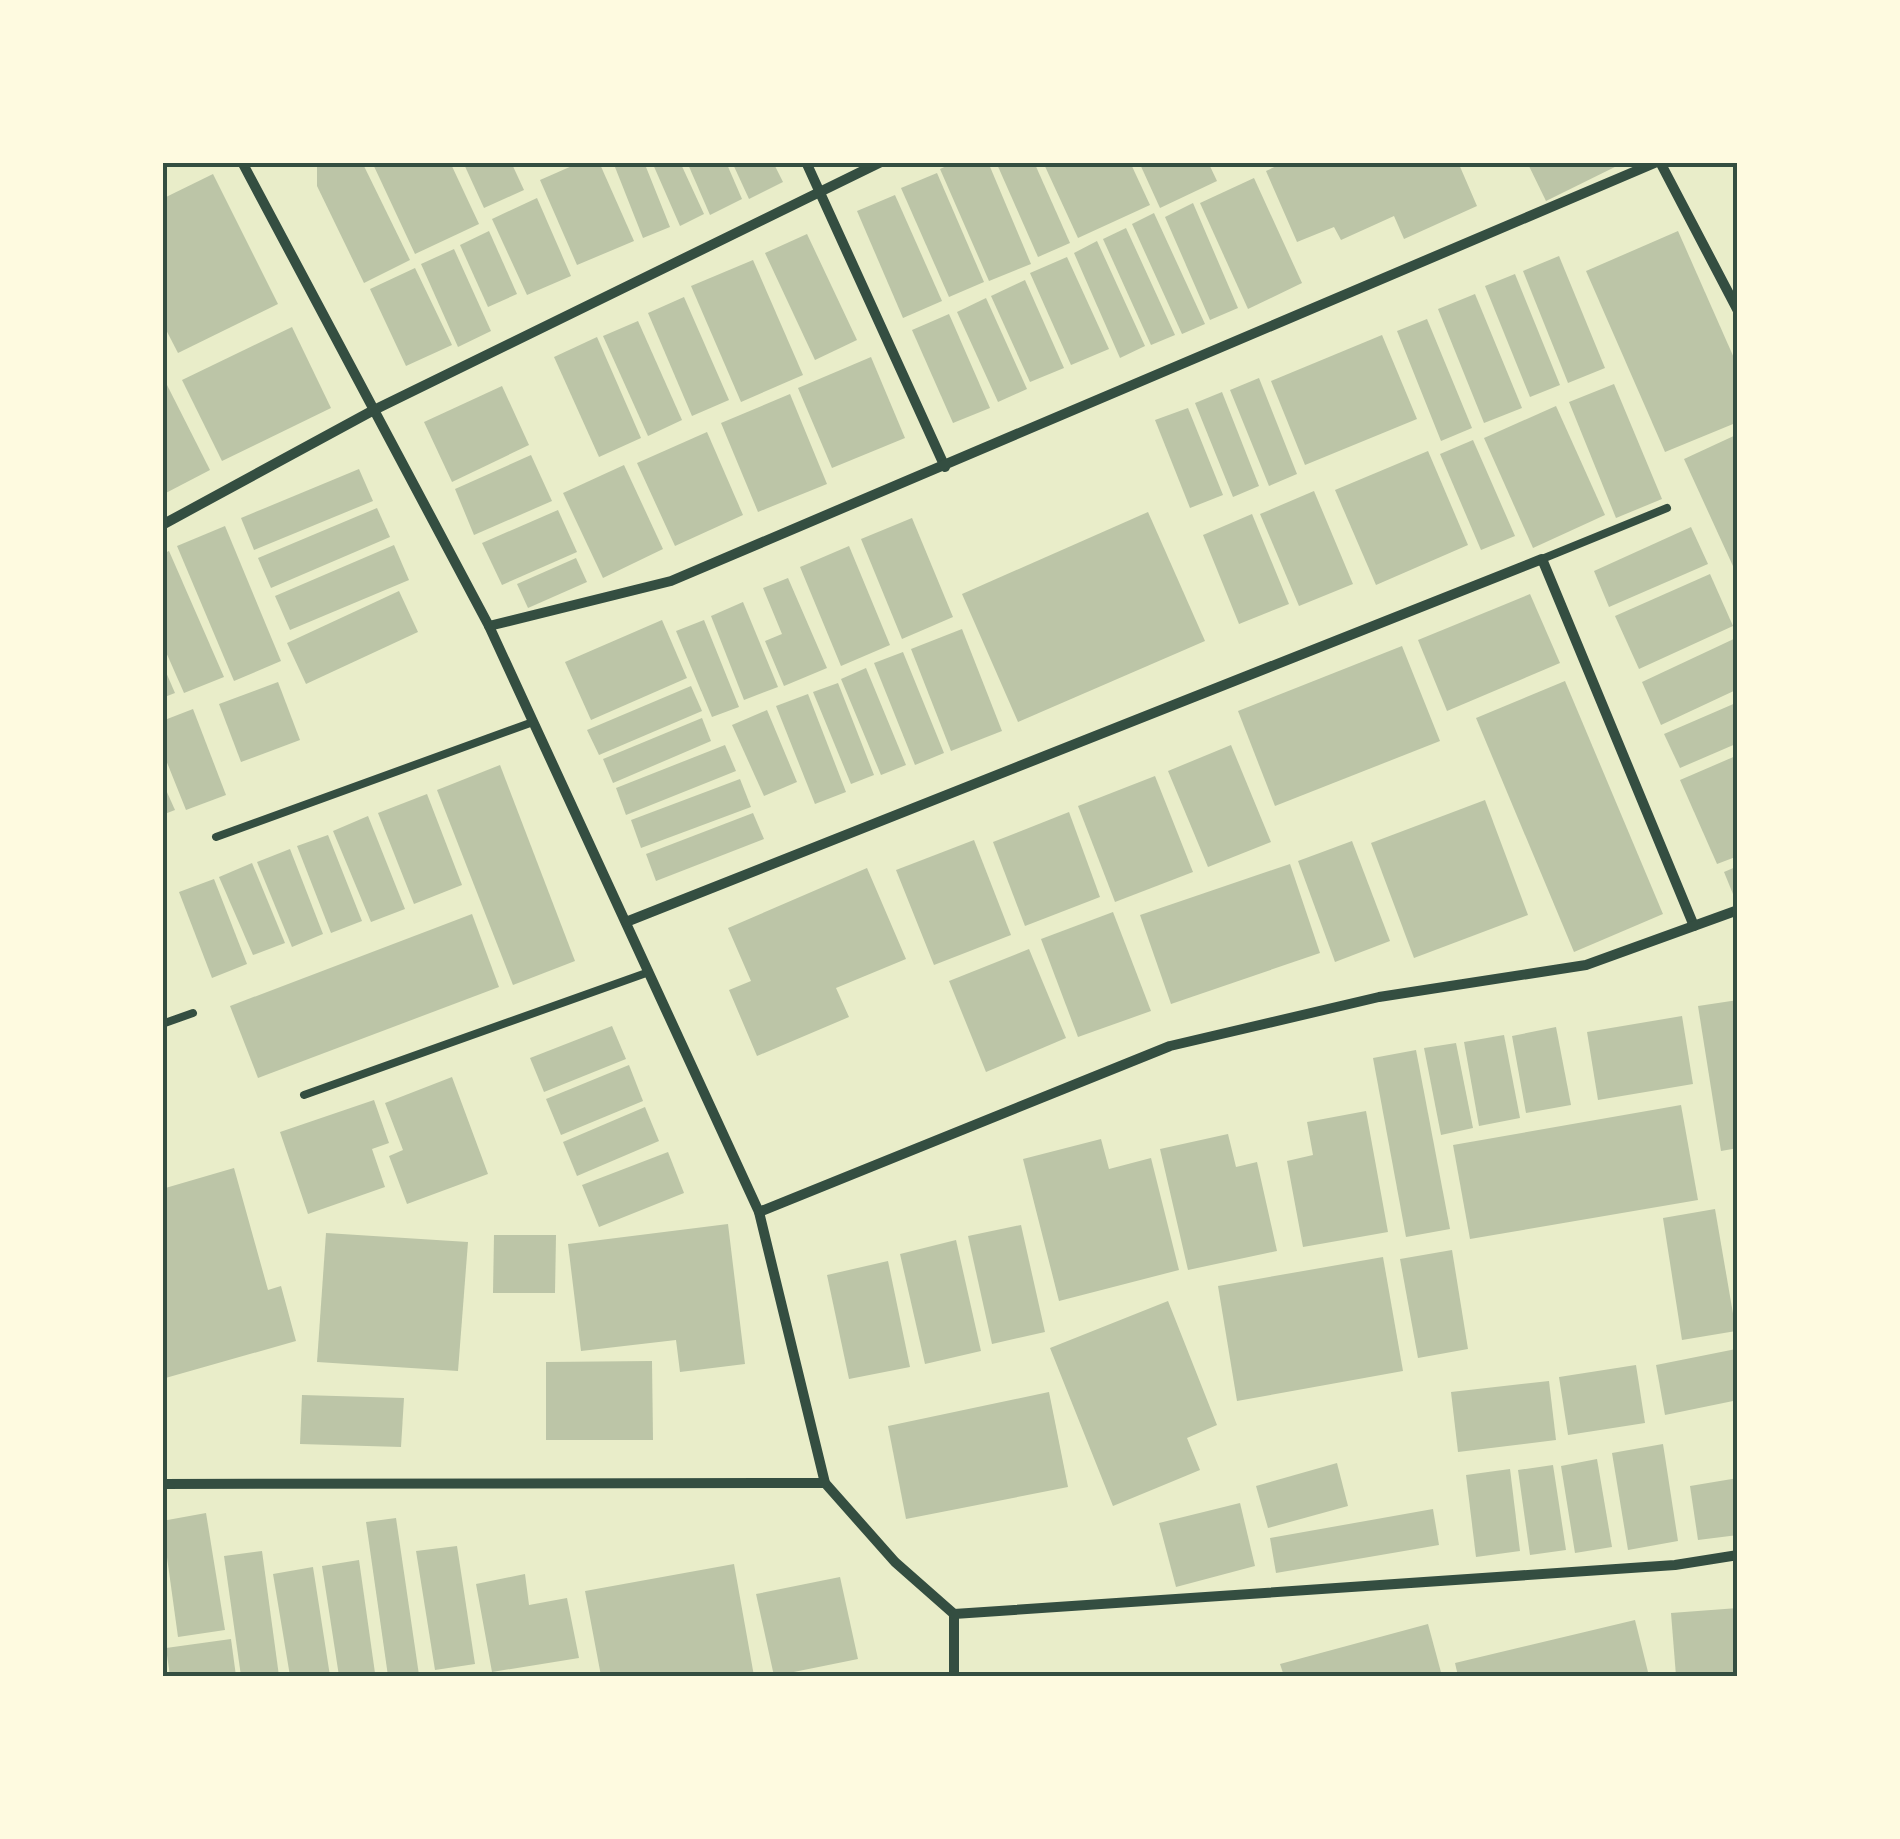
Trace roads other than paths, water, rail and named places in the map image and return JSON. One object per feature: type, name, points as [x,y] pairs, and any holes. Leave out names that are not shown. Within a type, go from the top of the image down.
[{"type":"street","points":[[242,162],[488,626],[760,1212],[825,1484],[895,1562],[954,1614],[1675,1565],[1738,1555]]},
{"type":"street","points":[[806,162],[946,467]]},
{"type":"street","points":[[162,525],[372,412],[881,162]]},
{"type":"street","points":[[488,626],[671,581],[1659,162],[1738,311]]},
{"type":"street","points":[[626,922],[1542,560],[1694,926]]},
{"type":"street","points":[[760,1212],[1170,1046],[1379,997],[1586,965],[1738,910]]},
{"type":"street","points":[[162,1484],[825,1484]]},
{"type":"street","points":[[954,1614],[954,1676]]},
{"type":"lane","points":[[1542,560],[1667,508]]},
{"type":"lane","points":[[216,837],[533,722]]},
{"type":"lane","points":[[304,1095],[650,972]]},
{"type":"lane","points":[[162,1024],[194,1012]]}]
